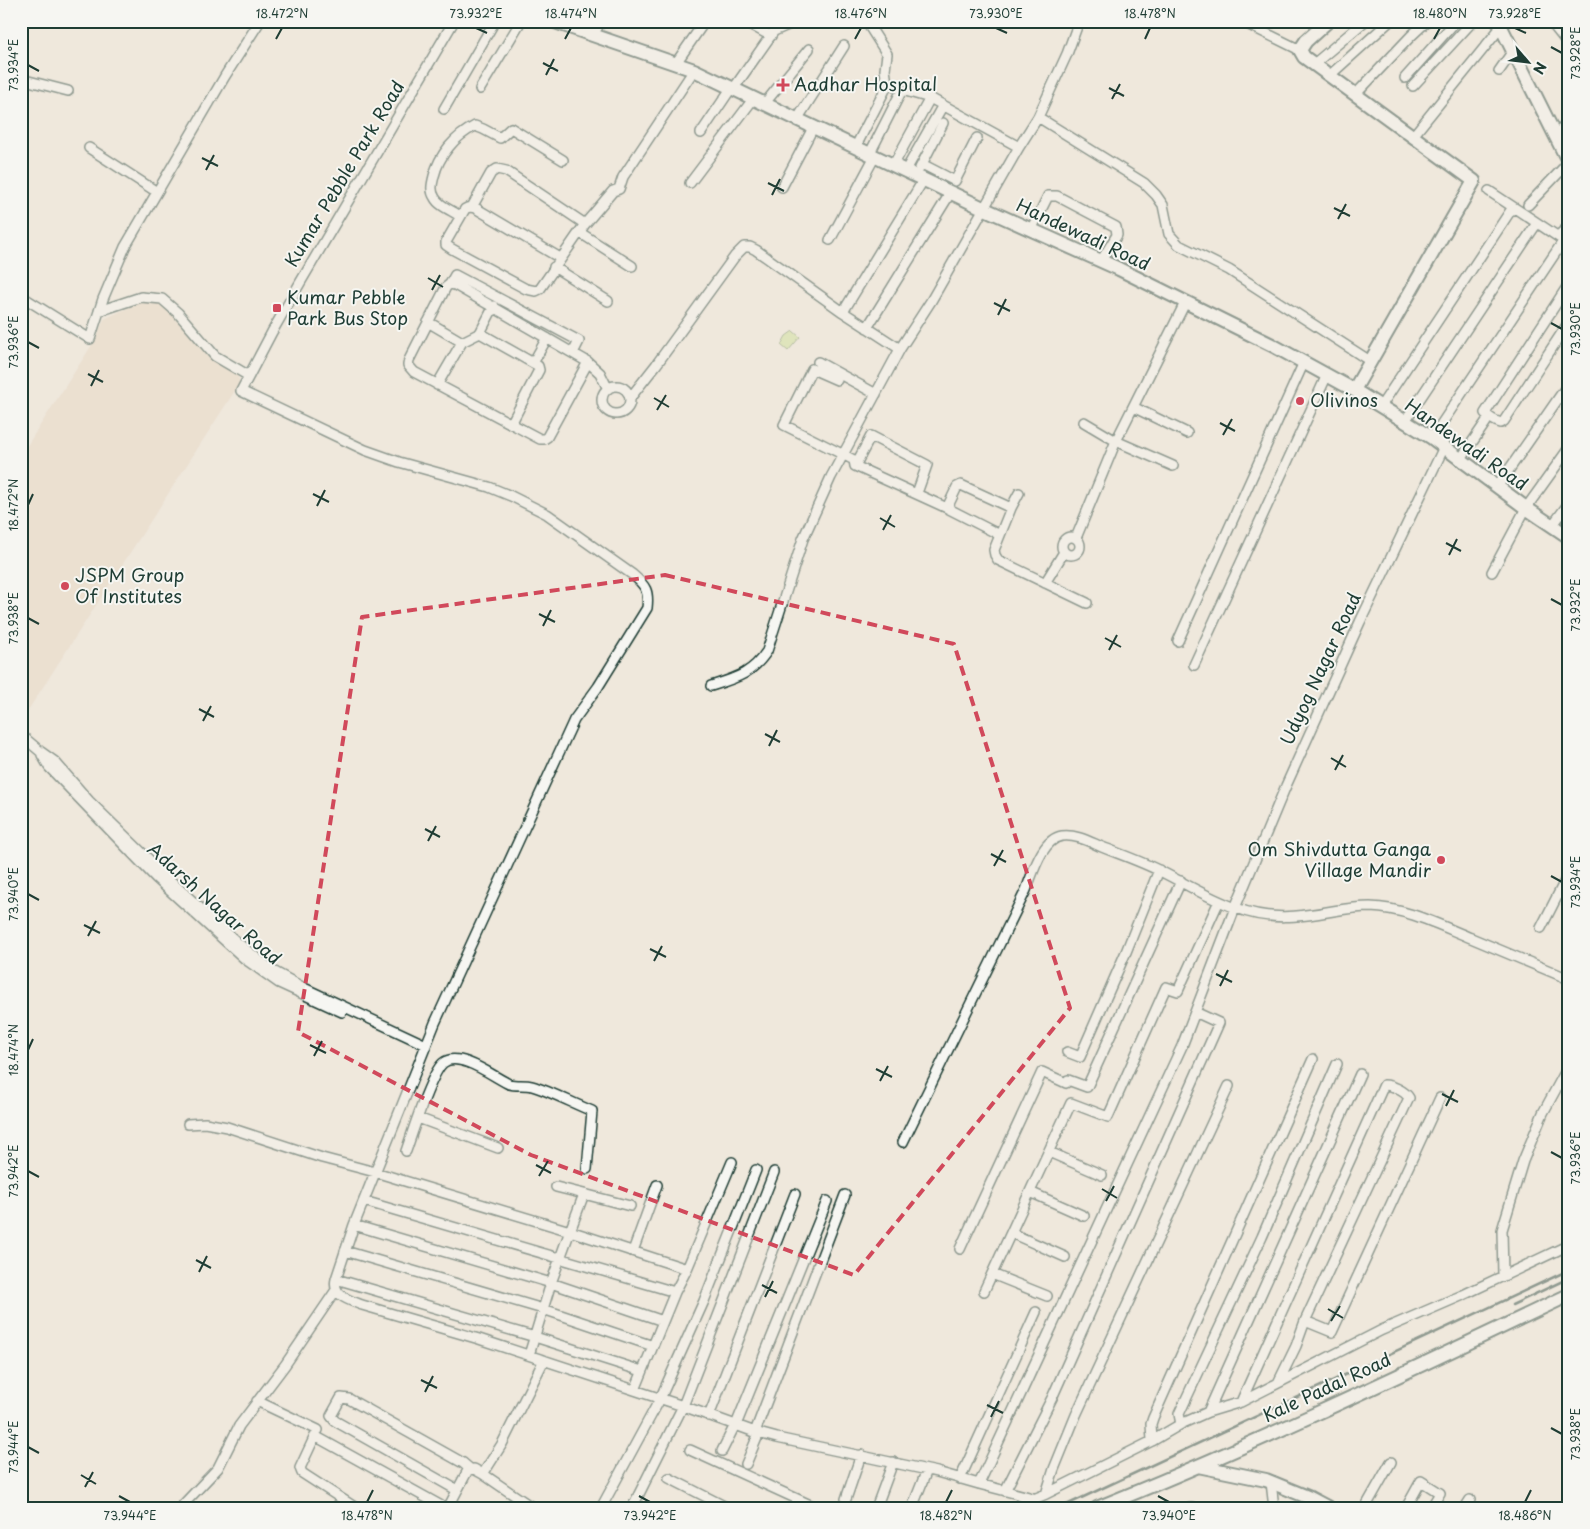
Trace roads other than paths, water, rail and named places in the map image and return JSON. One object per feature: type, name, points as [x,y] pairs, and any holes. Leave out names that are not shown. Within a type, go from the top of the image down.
[{"type":"main road","points":[[1328,21],[1306,41],[1300,50],[1304,57],[1474,181],[1354,390]]},
{"type":"main road","name":"Handewadi Road","points":[[558,22],[694,70],[894,164],[923,174],[951,192],[985,209],[1101,261],[1304,362],[1432,438],[1526,508],[1569,536]]},
{"type":"main road","points":[[1499,24],[1568,158]]},
{"type":"main road","name":"Kale Padal Road","points":[[1097,1508],[1198,1466],[1320,1411],[1569,1295]]},
{"type":"main road","points":[[1198,1466],[1271,1482],[1329,1508]]},
{"type":"street","points":[[21,296],[90,339],[99,311],[125,247],[260,21]]},
{"type":"street","name":"Kumar Pebble Park Road","points":[[425,1048],[574,720],[598,687],[647,608],[647,591],[644,584],[555,520],[529,504],[489,487],[399,462],[366,450],[242,392],[295,291],[454,21]]},
{"type":"street","points":[[444,109],[495,21]]},
{"type":"street","points":[[480,89],[521,21]]},
{"type":"street","points":[[593,35],[601,21]]},
{"type":"street","points":[[676,63],[705,21]]},
{"type":"street","points":[[744,21],[771,36]]},
{"type":"street","points":[[700,134],[774,31],[797,21]]},
{"type":"street","points":[[856,146],[888,84],[885,70],[887,54],[866,21]]},
{"type":"street","points":[[711,686],[752,670],[760,663],[767,651],[803,539],[843,455],[900,349],[931,301],[1038,117],[1067,54],[1079,21]]},
{"type":"street","points":[[1241,21],[1300,50]]},
{"type":"street","points":[[1314,64],[1365,21]]},
{"type":"street","points":[[1329,76],[1390,21]]},
{"type":"street","points":[[1355,95],[1410,36],[1427,21]]},
{"type":"street","points":[[1405,78],[1456,21]]},
{"type":"street","points":[[1413,86],[1473,21]]},
{"type":"street","points":[[1550,21],[1569,45]]},
{"type":"street","points":[[1565,21],[1569,26]]},
{"type":"street","points":[[1413,136],[1499,24]]},
{"type":"street","points":[[798,118],[844,46]]},
{"type":"street","points":[[690,183],[760,100],[809,49]]},
{"type":"street","points":[[1499,71],[1513,51]]},
{"type":"street","points":[[560,258],[478,209],[468,206],[460,216],[446,242],[446,245],[452,249],[531,291],[540,289],[585,224],[613,191],[619,188],[623,177],[694,70]]},
{"type":"street","points":[[21,79],[68,91]]},
{"type":"street","points":[[888,84],[930,98],[1019,147]]},
{"type":"street","points":[[830,240],[902,90]]},
{"type":"street","points":[[894,164],[930,98]]},
{"type":"street","points":[[923,174],[943,105]]},
{"type":"street","points":[[1038,117],[1144,183],[1156,195],[1162,206],[1168,234],[1179,245],[1229,270],[1370,361]]},
{"type":"street","points":[[1556,136],[1569,121]]},
{"type":"street","points":[[843,312],[923,174],[943,123]]},
{"type":"street","points":[[460,216],[436,201],[431,188],[441,156],[468,130],[475,126],[500,138],[510,128],[562,160]]},
{"type":"street","points":[[782,187],[814,126]]},
{"type":"street","points":[[923,174],[955,181],[977,138]]},
{"type":"street","points":[[89,148],[157,192]]},
{"type":"street","points":[[1528,205],[1568,158]]},
{"type":"street","points":[[472,207],[491,174],[497,169],[506,171],[585,224]]},
{"type":"street","points":[[868,328],[951,192]]},
{"type":"street","points":[[1489,192],[1563,240]]},
{"type":"street","points":[[1031,230],[1048,196],[1056,196],[1116,227],[1117,235],[1101,261]]},
{"type":"street","points":[[1381,406],[1513,207]]},
{"type":"street","points":[[1405,421],[1537,222]]},
{"type":"street","points":[[1432,438],[1563,240],[1569,226]]},
{"type":"street","points":[[579,232],[632,266]]},
{"type":"street","points":[[608,389],[603,398],[605,408],[614,414],[619,414],[628,408],[630,398],[739,251],[750,247],[900,349]]},
{"type":"street","points":[[554,267],[608,301]]},
{"type":"street","points":[[573,353],[579,341],[455,275],[446,287],[408,365],[414,372],[540,440],[547,437],[588,362]]},
{"type":"street","points":[[450,284],[459,286],[588,362],[600,373],[608,389]]},
{"type":"street","points":[[1569,284],[1485,413],[1487,415],[1498,423],[1504,421],[1569,322]]},
{"type":"street","points":[[99,311],[141,297],[162,299],[178,313],[215,356],[249,376]]},
{"type":"street","points":[[1076,538],[1116,441],[1185,303]]},
{"type":"street","points":[[437,385],[462,342],[480,333],[494,306]]},
{"type":"street","points":[[428,322],[462,342]]},
{"type":"street","points":[[480,333],[538,366],[540,370],[510,424]]},
{"type":"street","points":[[533,363],[547,338]]},
{"type":"street","points":[[818,362],[876,394]]},
{"type":"street","points":[[1178,640],[1304,362]]},
{"type":"street","points":[[837,380],[812,369],[784,425],[854,460],[855,466]]},
{"type":"street","points":[[1194,665],[1327,375]]},
{"type":"street","points":[[1497,487],[1569,383]]},
{"type":"street","points":[[608,389],[619,387],[628,393],[630,398]]},
{"type":"street","points":[[1133,407],[1187,433]]},
{"type":"street","points":[[1084,422],[1116,441],[1173,466]]},
{"type":"street","points":[[1460,460],[1486,422]]},
{"type":"street","points":[[855,466],[871,436],[927,465],[917,493]]},
{"type":"street","name":"Udyog Nagar Road","points":[[978,1484],[1182,1046],[1234,908],[1285,788],[1352,640],[1444,447]]},
{"type":"street","points":[[1492,572],[1526,508],[1569,448]]},
{"type":"street","points":[[855,466],[917,493],[1000,535]]},
{"type":"street","points":[[947,508],[957,487],[961,485],[1011,508]]},
{"type":"street","points":[[1019,493],[994,550],[998,560],[1087,603]]},
{"type":"street","points":[[1552,526],[1569,503]]},
{"type":"street","points":[[1064,552],[1062,547],[1063,541],[1068,538],[1076,538]]},
{"type":"street","points":[[1064,552],[1073,555],[1078,552],[1080,544],[1076,538]]},
{"type":"street","points":[[1045,583],[1064,552]]},
{"type":"street","name":"Adarsh Nagar Road","points":[[21,736],[41,752],[50,767],[156,878],[245,959],[267,976],[292,990],[425,1048]]},
{"type":"street","points":[[903,1142],[1048,843],[1054,838],[1061,836],[1080,838],[1159,870],[1234,908],[1279,918],[1370,907],[1398,910],[1426,919],[1569,979]]},
{"type":"street","points":[[1067,1052],[1080,1057],[1126,952],[1159,870]]},
{"type":"street","points":[[1541,928],[1569,873]]},
{"type":"street","points":[[960,1249],[1042,1072],[1066,1084],[1068,1080],[1087,1087],[1181,881]]},
{"type":"street","points":[[984,1291],[1071,1103],[1108,1117],[1166,987],[1178,990],[1219,901]]},
{"type":"street","points":[[1005,1491],[1052,1398],[1219,1023],[1195,1012]]},
{"type":"street","points":[[425,1048],[354,1226],[334,1284],[336,1290],[344,1298],[529,1355],[757,1432],[927,1470],[1033,1498]]},
{"type":"street","points":[[1152,1441],[1151,1424],[1153,1418],[1313,1059]]},
{"type":"street","points":[[406,1151],[437,1071],[443,1063],[449,1060],[458,1060],[477,1066],[511,1084],[530,1086],[592,1111],[587,1169]]},
{"type":"street","points":[[1181,1424],[1179,1414],[1258,1245],[1337,1064]]},
{"type":"street","points":[[1503,1275],[1502,1230],[1523,1162],[1543,1114],[1569,1065]]},
{"type":"street","points":[[1208,1412],[1360,1074]]},
{"type":"street","points":[[1241,1402],[1382,1087],[1388,1085],[1407,1094],[1409,1098],[1305,1321],[1296,1346],[1278,1384]]},
{"type":"street","points":[[1046,1494],[1054,1468],[1076,1415],[1228,1086]]},
{"type":"street","points":[[1305,1321],[1332,1332],[1440,1098]]},
{"type":"street","points":[[405,1100],[422,1107]]},
{"type":"street","points":[[418,1118],[498,1148]]},
{"type":"street","points":[[188,1124],[205,1123],[227,1127],[322,1158],[376,1172],[570,1230],[687,1269]]},
{"type":"street","points":[[1049,1152],[1102,1175]]},
{"type":"street","points":[[635,1390],[674,1292],[687,1269],[732,1162]]},
{"type":"street","points":[[601,1508],[660,1399],[704,1300],[756,1170]]},
{"type":"street","points":[[632,1508],[684,1406],[774,1172]]},
{"type":"street","points":[[634,1251],[657,1185]]},
{"type":"street","points":[[556,1187],[630,1206]]},
{"type":"street","points":[[1030,1192],[1084,1216]]},
{"type":"street","points":[[529,1355],[551,1283],[584,1194]]},
{"type":"street","points":[[709,1416],[795,1194]]},
{"type":"street","points":[[746,1464],[845,1195]]},
{"type":"street","points":[[364,1201],[674,1292]]},
{"type":"street","points":[[722,1451],[736,1425],[827,1201]]},
{"type":"street","points":[[354,1226],[551,1283],[663,1321]]},
{"type":"street","points":[[1011,1233],[1064,1257]]},
{"type":"street","points":[[1012,1508],[1046,1494],[1152,1441],[1181,1424],[1208,1412],[1241,1402],[1382,1330],[1569,1245]]},
{"type":"street","points":[[345,1251],[543,1309],[653,1346]]},
{"type":"street","points":[[992,1274],[1046,1296]]},
{"type":"street","points":[[336,1279],[535,1337],[642,1372]]},
{"type":"street","points":[[180,1508],[218,1468],[239,1426],[286,1365],[336,1290]]},
{"type":"street","points":[[960,1479],[1036,1312]]},
{"type":"street","points":[[484,1474],[502,1444],[544,1360]]},
{"type":"street","points":[[457,1490],[334,1421],[330,1416],[341,1398],[349,1399],[463,1463],[470,1469],[484,1474],[530,1507]]},
{"type":"street","points":[[256,1402],[318,1430]]},
{"type":"street","points":[[356,1508],[302,1473],[300,1468],[315,1436],[447,1508],[466,1472],[470,1469]]},
{"type":"street","points":[[690,1450],[818,1508]]},
{"type":"street","points":[[846,1499],[862,1456]]},
{"type":"street","points":[[876,1508],[893,1462]]},
{"type":"street","points":[[1365,1508],[1391,1462]]},
{"type":"street","points":[[1054,1468],[1059,1475],[1069,1482]]},
{"type":"street","points":[[912,1508],[927,1470]]},
{"type":"street","points":[[669,1478],[728,1508]]},
{"type":"street","points":[[1407,1508],[1421,1481],[1440,1492],[1431,1508]]},
{"type":"street","points":[[1271,1482],[1274,1508]]},
{"type":"railway","points":[[1060,1508],[1569,1270]]},
{"type":"railway","points":[[1512,1305],[1569,1278]]},
{"type":"place","name":"Aadhar Hospital","points":[[783,85]]},
{"type":"place","name":"Kumar Pebble Park Bus Stop","points":[[277,308]]},
{"type":"place","name":"Olivinos","points":[[1300,401]]},
{"type":"place","name":"JSPM Group Of Institutes","points":[[65,586]]},
{"type":"place","name":"Om Shivdutta Ganga Village Mandir","points":[[1441,860]]}]
